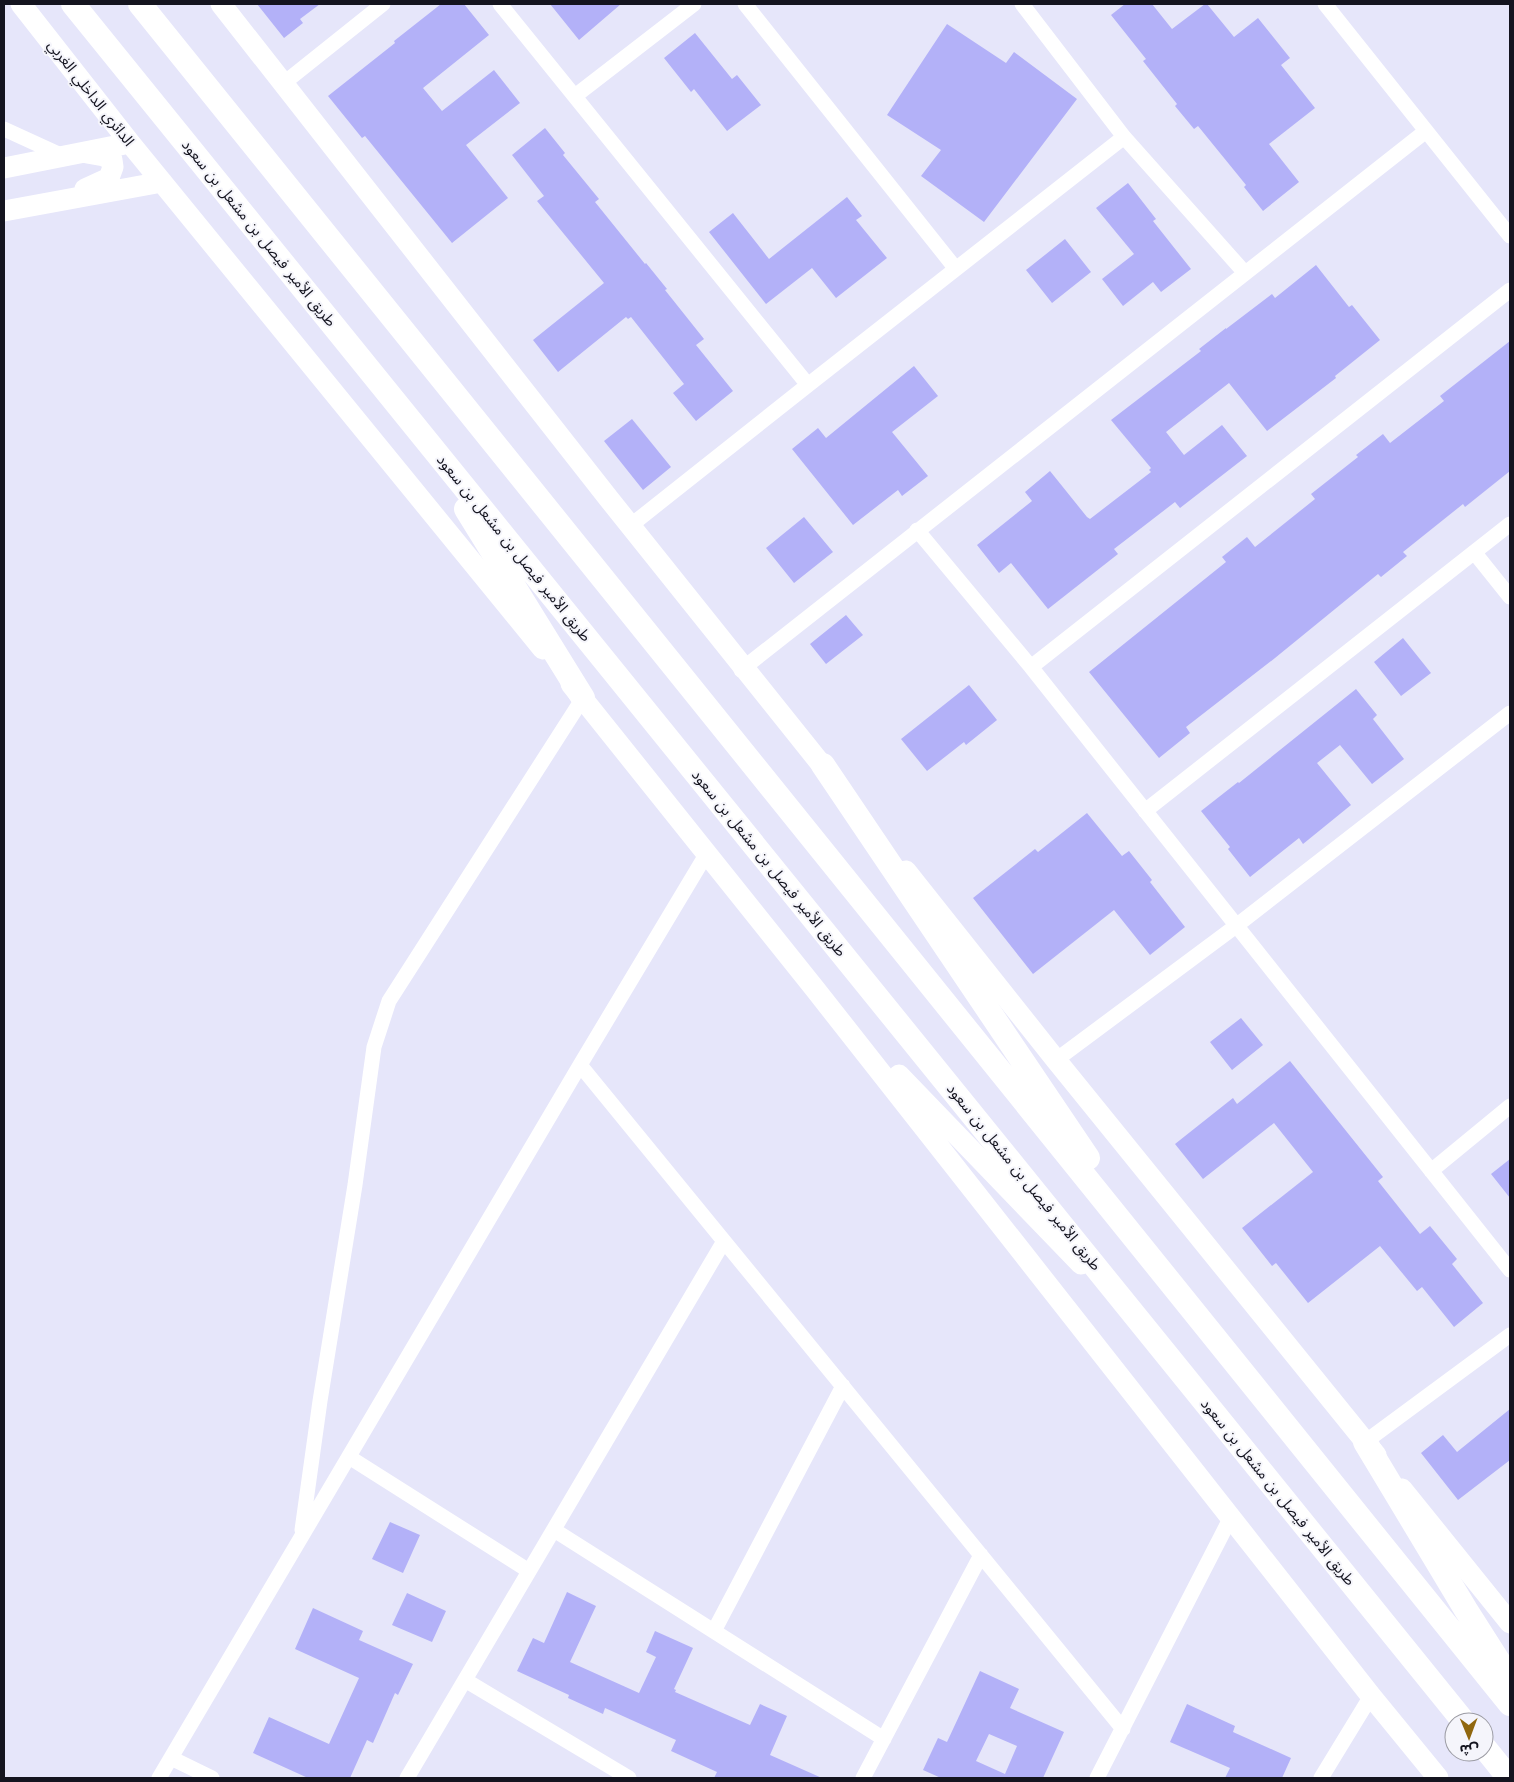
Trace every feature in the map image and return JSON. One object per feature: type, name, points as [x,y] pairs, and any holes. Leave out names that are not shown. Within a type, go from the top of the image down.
[{"type":"main road","name":"الدائري الداخلي الغربي","points":[[21,4],[130,143],[583,698],[816,989]]},
{"type":"main road","name":"طريق الأمير فيصل بن مشعل بن سعود","points":[[73,4],[1456,1712]]},
{"type":"main road","points":[[140,4],[1510,1704]]},
{"type":"main road","points":[[221,4],[743,669],[823,765],[1056,1060],[1365,1442],[1506,1611]]},
{"type":"main road","points":[[4,168],[130,143]]},
{"type":"main road","points":[[62,200],[109,178],[113,167],[112,160],[104,156],[84,152]]},
{"type":"main road","points":[[4,211],[162,182]]},
{"type":"main road","points":[[416,426],[583,698]]},
{"type":"main road","points":[[823,765],[1178,1292]]},
{"type":"main road","points":[[816,989],[1156,1341]]},
{"type":"main road","points":[[816,989],[1371,1696],[1438,1778]]},
{"type":"main road","points":[[1365,1442],[1466,1610],[1510,1679]]},
{"type":"main road","points":[[1494,1759],[1510,1778]]},
{"type":"street","points":[[284,83],[383,4]]},
{"type":"street","points":[[500,4],[808,385]]},
{"type":"street","points":[[575,96],[694,4]]},
{"type":"street","points":[[745,4],[956,269]]},
{"type":"street","points":[[1022,4],[1124,137],[1245,273]]},
{"type":"street","points":[[1325,4],[1510,236]]},
{"type":"street","points":[[4,129],[63,156]]},
{"type":"street","points":[[743,669],[917,530],[1426,131]]},
{"type":"street","points":[[630,526],[1124,137]]},
{"type":"street","points":[[1031,667],[1510,290]]},
{"type":"street","points":[[1145,811],[1510,524]]},
{"type":"street","points":[[917,530],[1031,667],[1510,1270]]},
{"type":"street","points":[[1474,552],[1510,598]]},
{"type":"street","points":[[301,1538],[320,1401],[355,1185],[374,1047],[389,1001],[583,698]]},
{"type":"street","points":[[1056,1060],[1236,926],[1510,713]]},
{"type":"street","points":[[159,1778],[707,853]]},
{"type":"street","points":[[580,1065],[1123,1729]]},
{"type":"street","points":[[1431,1171],[1510,1106]]},
{"type":"street","points":[[407,1778],[724,1241]]},
{"type":"street","points":[[1365,1442],[1510,1334]]},
{"type":"street","points":[[714,1631],[843,1386]]},
{"type":"street","points":[[349,1457],[529,1571]]},
{"type":"street","points":[[1097,1778],[1231,1517]]},
{"type":"street","points":[[554,1530],[884,1739]]},
{"type":"street","points":[[863,1778],[981,1555]]},
{"type":"street","points":[[464,1680],[626,1777]]},
{"type":"street","points":[[1321,1778],[1371,1696]]},
{"type":"street","points":[[171,1758],[212,1778]]},
{"type":"building","points":[[257,4],[320,4],[300,19],[303,23],[284,38]]},
{"type":"building","points":[[441,4],[464,4],[489,35],[423,88],[442,111],[494,70],[520,103],[466,145],[508,198],[452,243],[365,136],[362,138],[328,96]]},
{"type":"building","points":[[550,4],[621,4],[579,40]]},
{"type":"building","points":[[1125,4],[1152,4],[1172,29],[1207,4],[1234,37],[1258,18],[1290,58],[1281,65],[1315,108],[1269,144],[1299,182],[1263,211],[1244,187],[1246,185],[1198,126],[1194,129],[1175,106],[1177,104],[1143,61],[1146,59],[1111,15]]},
{"type":"building","points":[[947,24],[1006,63],[1014,52],[1077,99],[984,222],[921,176],[941,150],[887,115]]},
{"type":"building","points":[[695,33],[732,79],[737,75],[761,105],[727,131],[694,89],[691,92],[664,58]]},
{"type":"building","points":[[545,128],[565,153],[563,155],[599,199],[595,202],[667,289],[665,290],[704,339],[696,345],[733,391],[696,421],[673,393],[684,384],[631,317],[628,319],[626,317],[558,372],[533,340],[604,283],[537,201],[544,196],[512,155]]},
{"type":"building","points":[[1128,183],[1156,219],[1153,221],[1191,269],[1161,292],[1153,282],[1123,306],[1102,279],[1134,254],[1096,208]]},
{"type":"building","points":[[847,197],[862,216],[856,220],[887,258],[836,298],[812,268],[766,304],[709,232],[733,213],[769,259]]},
{"type":"building","points":[[1065,239],[1091,272],[1052,303],[1026,270]]},
{"type":"building","points":[[1316,265],[1349,307],[1352,305],[1380,340],[1335,376],[1336,378],[1267,431],[1229,383],[1166,432],[1184,455],[1222,425],[1247,456],[1180,508],[1175,502],[1114,549],[1118,554],[1048,609],[1011,563],[999,573],[977,545],[1032,501],[1025,492],[1050,471],[1090,519],[1151,472],[1149,470],[1151,468],[1111,420],[1201,351],[1199,349],[1226,328],[1272,294],[1275,298]]},
{"type":"building","points":[[1510,341],[1510,471],[1465,507],[1463,504],[1403,552],[1407,556],[1381,577],[1378,574],[1275,658],[1186,727],[1190,733],[1159,758],[1089,672],[1226,562],[1222,557],[1247,537],[1255,547],[1315,499],[1311,494],[1358,457],[1356,455],[1383,434],[1390,443],[1444,401],[1440,396]]},
{"type":"building","points":[[914,366],[938,396],[892,432],[928,476],[902,496],[898,490],[853,525],[792,449],[818,428],[826,438]]},
{"type":"building","points":[[632,419],[671,467],[643,490],[604,441]]},
{"type":"building","points":[[804,517],[833,552],[794,583],[766,548]]},
{"type":"building","points":[[846,615],[863,635],[826,664],[810,644]]},
{"type":"building","points":[[1403,638],[1431,673],[1401,696],[1374,662]]},
{"type":"building","points":[[969,685],[997,720],[966,745],[964,742],[927,771],[901,739]]},
{"type":"building","points":[[1356,689],[1377,715],[1373,719],[1404,759],[1372,784],[1340,745],[1317,763],[1351,805],[1303,844],[1299,838],[1250,877],[1228,849],[1230,847],[1201,811],[1239,783]]},
{"type":"building","points":[[1087,813],[1122,856],[1129,851],[1185,927],[1150,955],[1114,910],[1033,974],[973,898],[1035,849],[1038,852]]},
{"type":"building","points":[[1241,1018],[1263,1045],[1232,1070],[1210,1042]]},
{"type":"building","points":[[1290,1061],[1383,1177],[1378,1181],[1420,1234],[1430,1226],[1457,1259],[1452,1264],[1483,1303],[1454,1327],[1422,1287],[1417,1291],[1380,1246],[1308,1303],[1276,1263],[1272,1266],[1242,1228],[1313,1172],[1274,1123],[1203,1179],[1175,1144],[1233,1098],[1237,1104]]},
{"type":"building","points":[[1510,1159],[1510,1198],[1491,1174]]},
{"type":"building","points":[[1510,1409],[1510,1460],[1458,1500],[1421,1453],[1443,1435],[1457,1452]]},
{"type":"building","points":[[390,1522],[420,1535],[403,1573],[372,1559]]},
{"type":"building","points":[[567,1592],[596,1606],[570,1662],[639,1693],[656,1657],[646,1652],[655,1631],[693,1648],[674,1689],[676,1690],[675,1692],[750,1725],[760,1704],[787,1716],[770,1755],[822,1778],[714,1778],[717,1772],[671,1751],[676,1740],[605,1708],[603,1714],[568,1698],[569,1695],[517,1671],[533,1638],[544,1643]]},
{"type":"building","points":[[407,1593],[446,1611],[432,1642],[392,1625]]},
{"type":"building","points":[[313,1608],[363,1631],[359,1640],[413,1664],[398,1695],[395,1693],[373,1743],[367,1740],[350,1778],[308,1778],[253,1753],[269,1717],[329,1744],[359,1678],[295,1649]]},
{"type":"building","points":[[980,1671],[1019,1689],[1010,1708],[1064,1732],[1043,1778],[941,1778],[923,1770],[938,1738],[947,1742]],"holes":[[[989,1734],[1017,1746],[1005,1774],[976,1761]]]},
{"type":"building","points":[[1187,1704],[1235,1726],[1233,1732],[1291,1758],[1282,1778],[1225,1778],[1230,1768],[1170,1742]]}]
